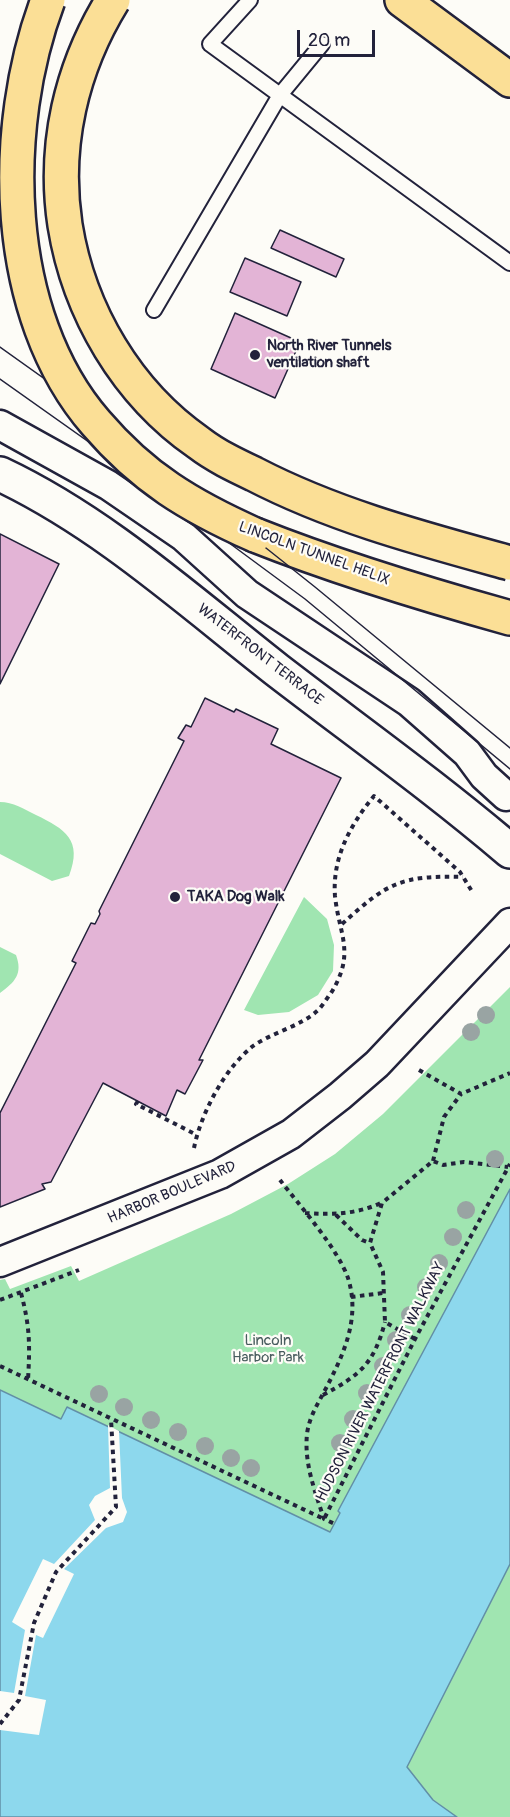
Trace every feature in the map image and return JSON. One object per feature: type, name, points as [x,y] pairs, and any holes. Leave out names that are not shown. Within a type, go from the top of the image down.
[{"type":"main road","name":"LINCOLN TUNNEL HELIX","points":[[48,0],[20,68],[12,104],[6,175],[7,209],[12,244],[32,310],[48,349],[79,402],[120,448],[146,472],[194,506],[276,543],[448,601],[510,618]]},
{"type":"main road","points":[[113,0],[88,45],[70,98],[63,142],[62,189],[66,232],[80,284],[100,331],[124,369],[156,406],[199,443],[221,458],[281,488],[370,523],[510,564]]},
{"type":"main road","points":[[402,0],[510,80]]},
{"type":"street","points":[[0,425],[108,485],[184,537],[247,594],[409,702],[467,753],[484,776],[506,796]]},
{"type":"street","name":"WATERFRONT TERRACE","points":[[0,474],[46,498],[88,524],[164,579],[279,671],[410,769],[510,852]]},
{"type":"street","name":"HARBOR BOULEVARD","points":[[0,1262],[220,1174],[291,1134],[377,1064],[510,923]]},
{"type":"lane","points":[[250,0],[210,44],[510,263]]},
{"type":"lane","points":[[154,310],[280,95],[321,44]]},
{"type":"path","points":[[194,1148],[199,1127],[232,1068],[253,1047],[317,1011],[331,992],[342,969],[345,947],[335,895],[338,863],[346,836],[374,796],[460,872],[473,893]]},
{"type":"path","points":[[342,925],[365,903],[390,885],[411,879],[437,876],[463,877]]},
{"type":"path","points":[[419,1070],[461,1094]]},
{"type":"path","points":[[305,1214],[336,1215],[370,1209],[382,1203],[433,1161],[444,1117],[461,1094],[510,1073]]},
{"type":"path","points":[[138,1101],[136,1104],[197,1135]]},
{"type":"path","points":[[433,1161],[443,1165],[464,1162],[509,1165]]},
{"type":"path","name":"HUDSON RIVER WATERFRONT WALKWAY","points":[[0,1366],[324,1519],[415,1339],[509,1165]]},
{"type":"path","points":[[280,1180],[337,1256],[348,1278],[351,1297],[350,1332],[343,1355],[309,1422],[307,1450],[308,1466],[324,1519],[335,1524]]},
{"type":"path","points":[[370,1244],[382,1203]]},
{"type":"path","points":[[322,1396],[359,1374],[372,1358],[385,1322],[383,1272],[370,1244],[362,1240],[336,1215]]},
{"type":"path","points":[[0,1299],[79,1270]]},
{"type":"path","points":[[21,1293],[30,1341],[28,1380]]},
{"type":"path","points":[[351,1297],[383,1293]]},
{"type":"path","points":[[385,1322],[415,1339]]},
{"type":"path","points":[[0,1724],[19,1700],[34,1623],[57,1572],[116,1507],[111,1419]]},
{"type":"green space","points":[[0,802],[23,808],[55,825],[69,837],[74,853],[69,876],[52,881],[0,854]]},
{"type":"green space","points":[[304,897],[327,919],[334,945],[333,971],[318,995],[289,1012],[258,1015],[244,1010]]},
{"type":"green space","points":[[0,947],[16,955],[19,967],[14,981],[0,993]]},
{"type":"green space","name":"Lincoln Harbor Park","points":[[510,987],[510,1189],[338,1511],[340,1512],[330,1533],[68,1407],[61,1419],[0,1390],[0,1280],[5,1279],[10,1289],[71,1266],[79,1281],[231,1214],[288,1184],[335,1154],[383,1114]]},
{"type":"green space","points":[[510,1564],[510,1817],[457,1817],[433,1800],[407,1767]]},
{"type":"water","points":[[510,1189],[510,1564],[407,1767],[433,1800],[457,1817],[0,1817],[0,1390],[61,1419],[67,1407],[330,1532],[340,1513],[338,1511]]},
{"type":"pier","points":[[108,1425],[119,1431],[122,1498],[127,1512],[123,1522],[106,1528],[64,1569],[74,1574],[43,1638],[36,1635],[25,1696],[46,1700],[39,1735],[0,1730],[0,1691],[14,1693],[25,1630],[12,1622],[43,1559],[54,1564],[95,1520],[89,1505],[95,1496],[110,1488]]},
{"type":"building","points":[[280,230],[344,259],[336,277],[271,248]]},
{"type":"building","points":[[245,258],[301,282],[287,316],[230,292]]},
{"type":"building","name":"North River Tunnels ventilation shaft","points":[[235,313],[300,342],[275,398],[211,369]]},
{"type":"building","points":[[0,534],[59,564],[0,684]]},
{"type":"building","points":[[205,698],[234,712],[236,709],[278,729],[271,744],[341,778],[199,1060],[203,1060],[185,1094],[177,1090],[166,1116],[103,1083],[51,1182],[42,1184],[45,1189],[0,1207],[0,1113],[76,963],[72,961],[91,923],[95,924],[100,914],[99,911],[184,741],[178,738],[186,725],[191,727]]},
{"type":"tram line","points":[[0,347],[129,439],[315,587],[510,748]]},
{"type":"tram line","points":[[0,379],[175,503],[305,599],[510,769]]},
{"type":"place","name":"North River Tunnels ventilation shaft","points":[[255,355]]},
{"type":"place","name":"TAKA Dog Walk","points":[[175,897]]}]
